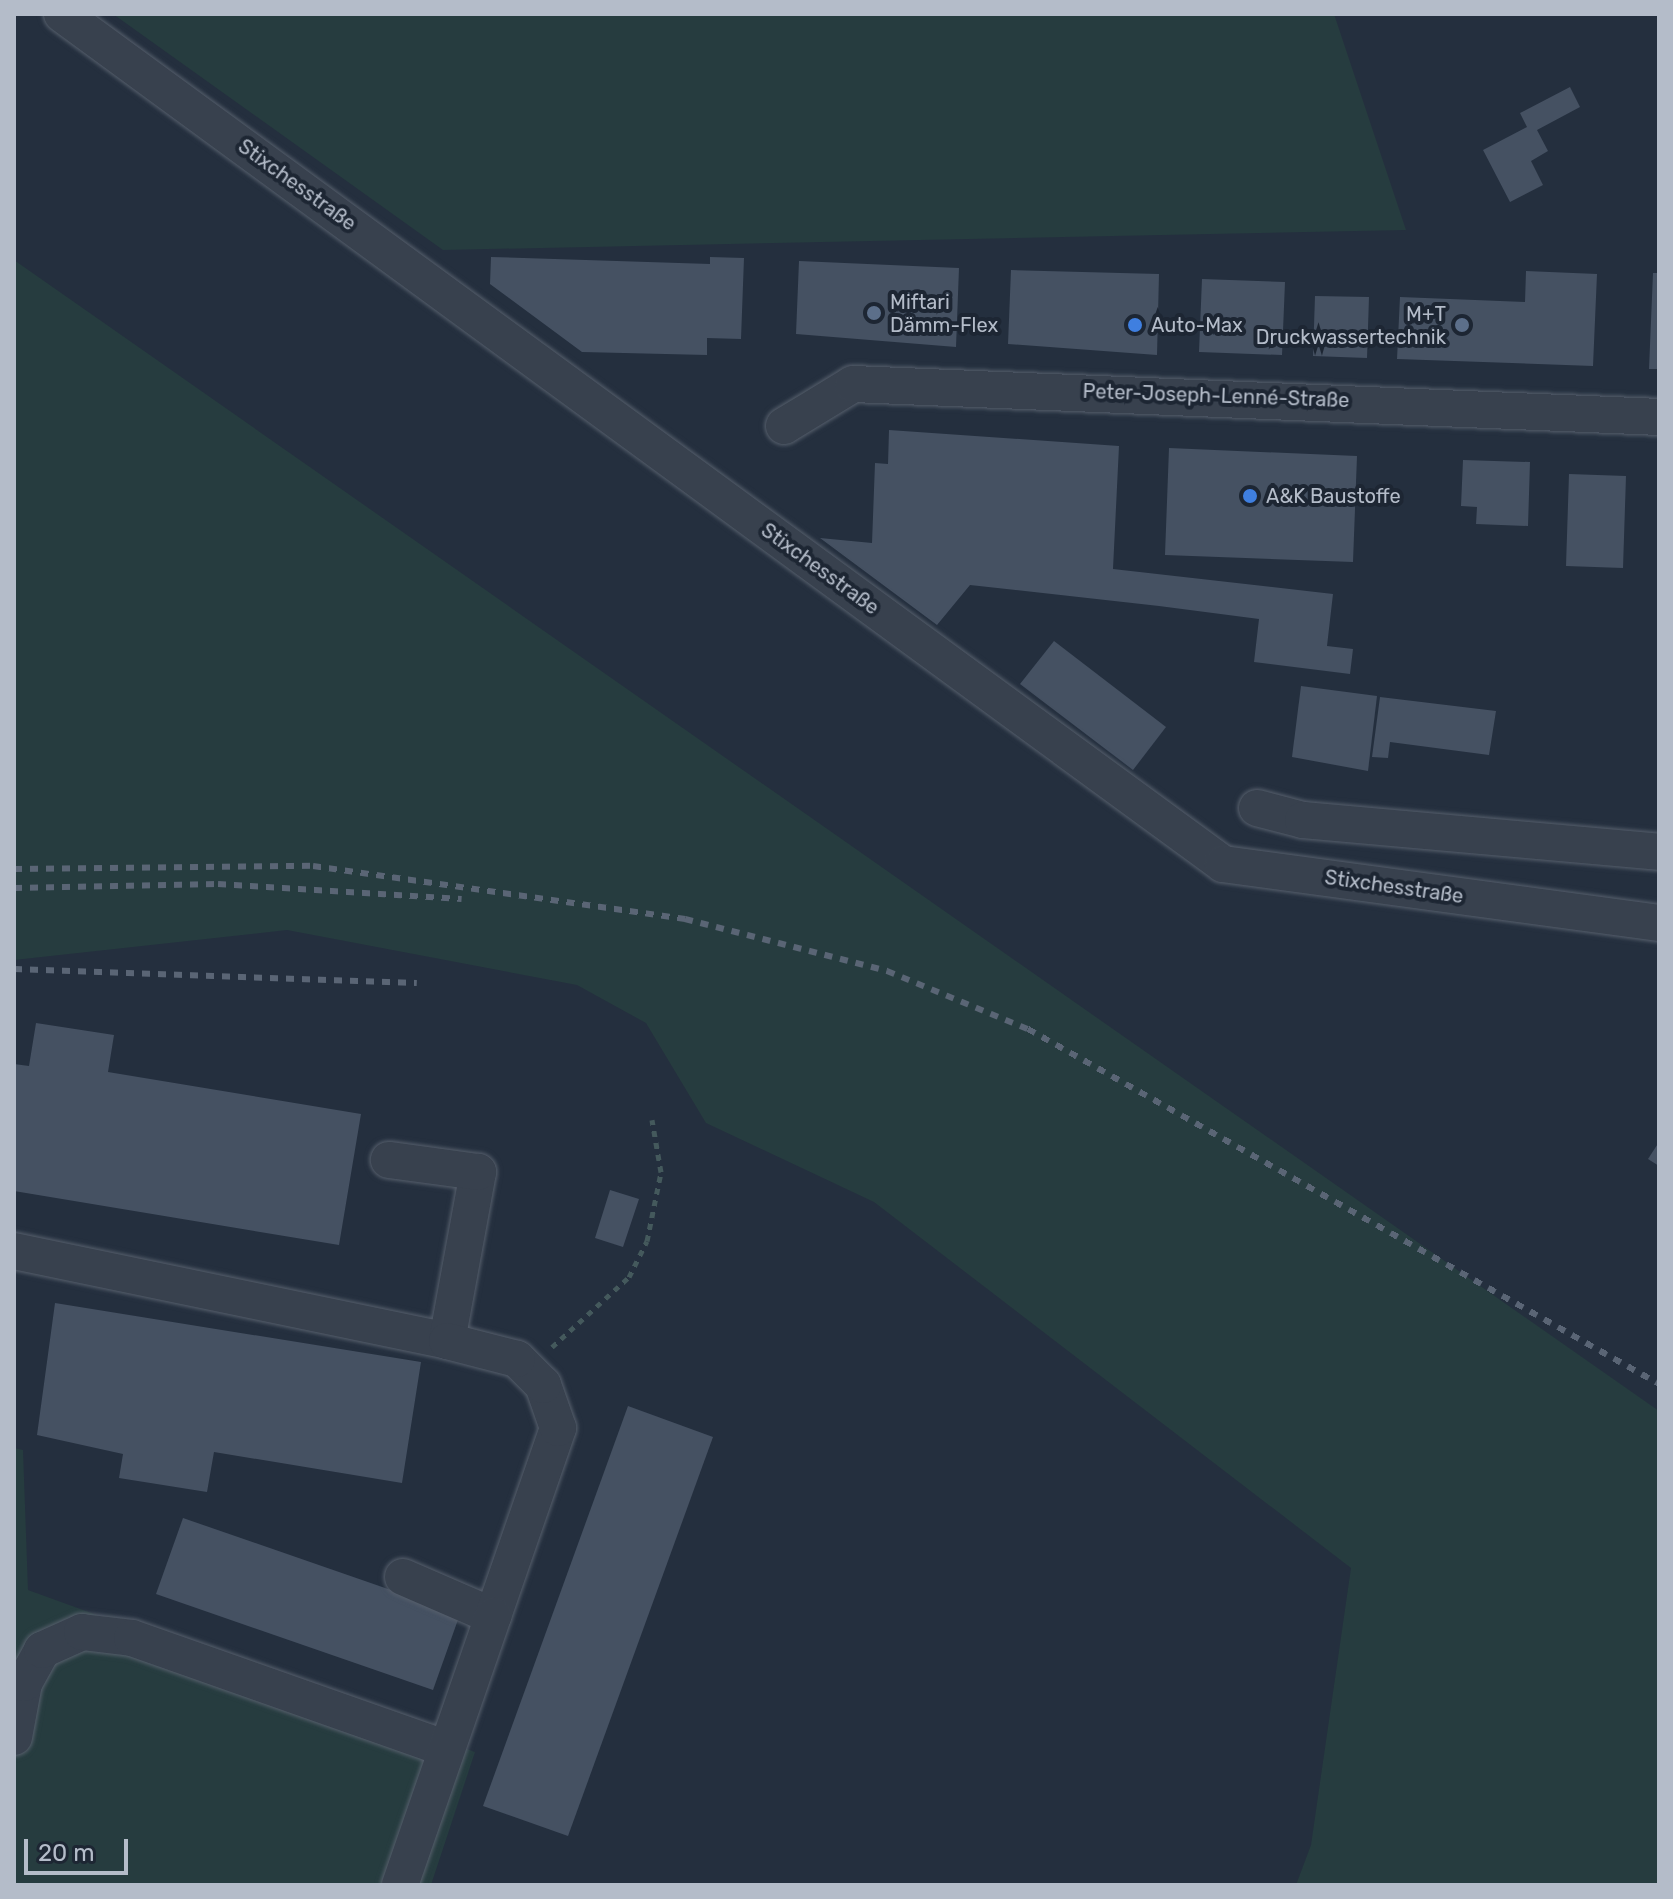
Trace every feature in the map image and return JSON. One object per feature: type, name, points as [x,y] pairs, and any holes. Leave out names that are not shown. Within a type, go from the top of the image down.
[{"type":"street","name":"Stixchesstraße","points":[[62,14],[1223,864],[1659,923]]},
{"type":"street","name":"Peter-Joseph-Lenné-Straße","points":[[784,426],[853,384],[1659,417]]},
{"type":"street","points":[[1257,808],[1303,820],[1659,852]]},
{"type":"street","points":[[389,1160],[478,1172],[447,1341]]},
{"type":"street","points":[[14,1251],[447,1341],[517,1359],[543,1385],[558,1428],[444,1748],[400,1885]]},
{"type":"street","points":[[403,1577],[493,1616]]},
{"type":"street","points":[[14,1737],[24,1683],[42,1650],[82,1632],[132,1638],[444,1748]]},
{"type":"path","points":[[517,1359],[563,1343],[629,1277],[647,1241],[661,1172],[652,1120]]},
{"type":"green space","points":[[113,14],[1334,14],[1406,230],[443,250]]},
{"type":"green space","points":[[14,260],[1659,1411],[1659,1885],[1296,1885],[1311,1845],[1351,1568],[874,1202],[706,1123],[646,1023],[577,985],[287,930],[14,960]]},
{"type":"green space","points":[[14,1448],[23,1450],[28,1590],[475,1752],[431,1885],[14,1885]]},
{"type":"building","points":[[1570,87],[1580,107],[1537,130],[1548,151],[1531,161],[1543,185],[1510,202],[1483,150],[1527,127],[1520,113]]},
{"type":"building","points":[[491,257],[710,264],[710,257],[744,258],[741,339],[707,338],[707,355],[582,352],[490,284]]},
{"type":"building","points":[[799,261],[959,268],[956,347],[796,334]]},
{"type":"building","points":[[1011,270],[1159,274],[1157,355],[1008,344]]},
{"type":"building","points":[[1526,271],[1597,274],[1593,366],[1397,359],[1400,297],[1525,302]]},
{"type":"building","points":[[1653,273],[1659,273],[1659,369],[1649,369]]},
{"type":"building","points":[[1202,279],[1285,282],[1282,355],[1199,352]]},
{"type":"building","points":[[1315,296],[1369,297],[1367,358],[1313,356]]},
{"type":"building","points":[[889,430],[1119,446],[1113,569],[1333,594],[1327,646],[1353,649],[1350,674],[1254,662],[1259,619],[1159,606],[970,585],[937,625],[820,538],[872,543],[875,463],[888,464]]},
{"type":"building","points":[[1169,448],[1357,456],[1353,562],[1165,555]]},
{"type":"building","points":[[1463,460],[1530,462],[1528,526],[1476,524],[1477,507],[1461,506]]},
{"type":"building","points":[[1569,474],[1626,476],[1623,568],[1566,566]]},
{"type":"building","points":[[1054,641],[1166,727],[1133,770],[1020,684]]},
{"type":"building","points":[[1301,686],[1377,696],[1368,771],[1292,757]]},
{"type":"building","points":[[1380,697],[1496,711],[1489,755],[1390,742],[1388,758],[1372,757]]},
{"type":"building","points":[[36,1023],[114,1035],[108,1072],[361,1114],[339,1245],[14,1191],[14,1064],[29,1066]]},
{"type":"building","points":[[1659,1142],[1659,1166],[1648,1159]]},
{"type":"building","points":[[610,1190],[639,1199],[623,1247],[595,1238]]},
{"type":"building","points":[[55,1303],[421,1362],[402,1483],[214,1452],[207,1492],[119,1478],[123,1454],[37,1435]]},
{"type":"building","points":[[628,1406],[713,1437],[568,1836],[483,1806]]},
{"type":"building","points":[[183,1518],[460,1614],[433,1690],[156,1594]]},
{"type":"railway","points":[[14,869],[313,866],[685,919],[887,971],[1028,1029],[1659,1384]]},
{"type":"railway","points":[[14,888],[218,884],[462,899]]},
{"type":"railway","points":[[14,969],[417,983]]},
{"type":"place","name":"Miftari Dämm-Flex","points":[[874,313]]},
{"type":"place","name":"Auto-Max","points":[[1135,325]]},
{"type":"place","name":"M+T Druckwassertechnik","points":[[1462,325]]},
{"type":"place","name":"A&K Baustoffe","points":[[1250,496]]}]
